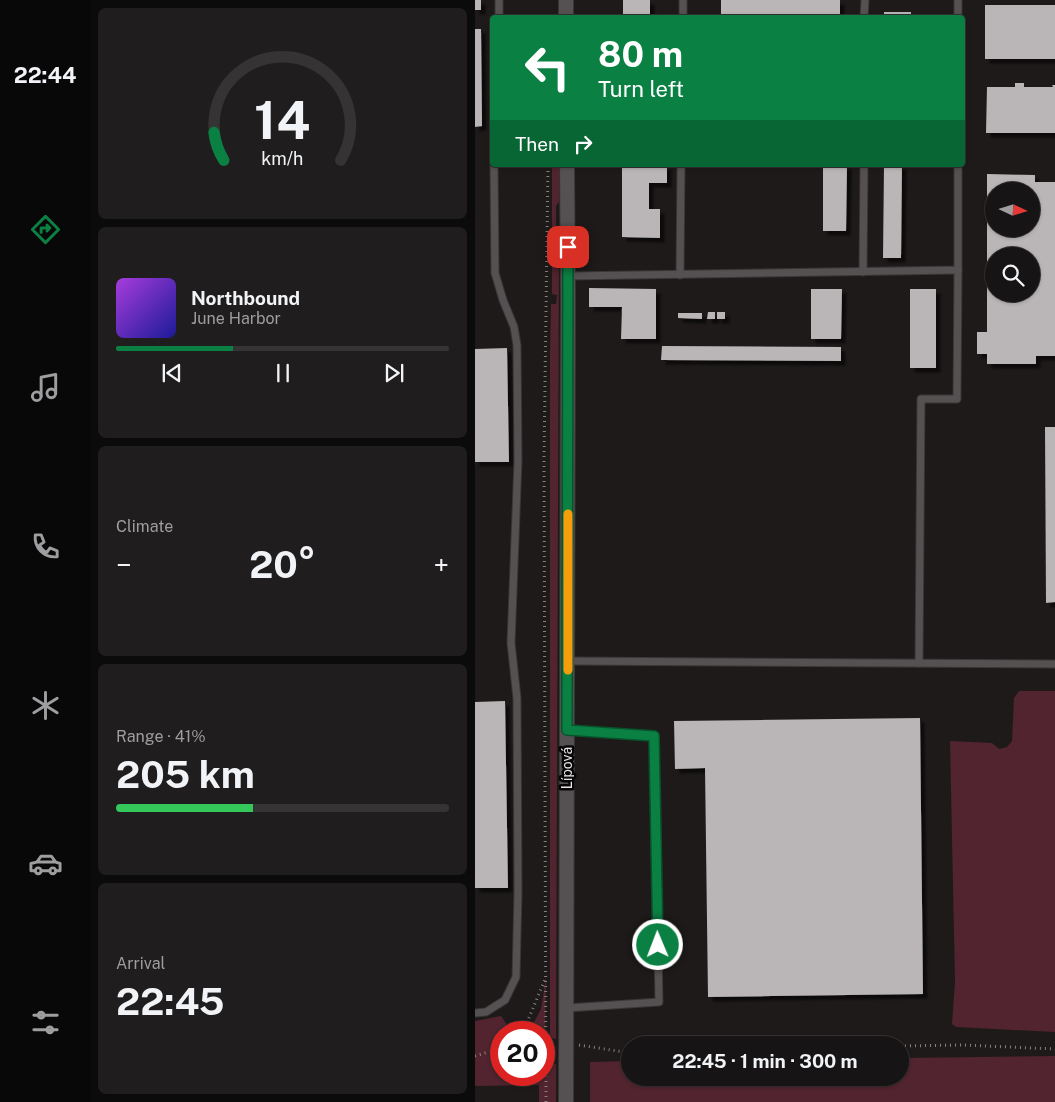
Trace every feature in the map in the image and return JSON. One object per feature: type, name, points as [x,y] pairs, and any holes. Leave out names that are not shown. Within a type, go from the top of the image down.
[{"type":"street","points":[[566,0],[566,15]]},
{"type":"street","name":"Lípová","points":[[566,1102],[568,661],[567,167]]},
{"type":"lane","points":[[499,0],[499,15]]},
{"type":"lane","points":[[683,0],[683,15]]},
{"type":"lane","points":[[864,15],[865,0]]},
{"type":"lane","points":[[958,0],[958,15]]},
{"type":"lane","points":[[475,1013],[486,1012],[505,1000],[516,977],[518,901],[517,698],[511,643],[518,461],[517,345],[514,327],[495,273],[494,167]]},
{"type":"lane","points":[[681,167],[681,274]]},
{"type":"lane","points":[[863,167],[863,272]]},
{"type":"lane","points":[[919,662],[921,399],[957,399],[958,167]]},
{"type":"lane","points":[[568,276],[958,270]]},
{"type":"lane","points":[[568,661],[1055,664]]},
{"type":"lane","points":[[567,730],[654,736],[659,1002],[567,1008]]},
{"type":"path","points":[[546,1102],[544,458],[549,167]]},
{"type":"path","points":[[528,1021],[547,974]]},
{"type":"path","points":[[567,1044],[621,1053]]},
{"type":"path","points":[[909,1046],[963,1045],[1055,1049]]},
{"type":"path","points":[[475,1056],[490,1051]]},
{"type":"shaded area","points":[[552,167],[560,167],[559,202],[556,206],[556,244],[559,244],[556,1039],[555,1021],[550,1021],[550,357],[551,304],[556,304],[557,295],[552,294]]},
{"type":"shaded area","points":[[1019,691],[1055,691],[1055,1032],[956,1027],[952,1024],[955,982],[950,741],[992,743],[999,749],[1007,747],[1012,741],[1014,698]]},
{"type":"shaded area","points":[[546,977],[545,1021],[535,1021],[541,1009]]},
{"type":"shaded area","points":[[501,1016],[504,1021],[490,1021],[490,1086],[475,1086],[475,1021]]},
{"type":"shaded area","points":[[1055,1056],[1055,1102],[590,1102],[590,1062],[621,1061],[621,1086],[909,1086],[909,1058]]},
{"type":"shaded area","points":[[556,1064],[556,1102],[539,1102],[539,1086],[555,1086]]},
{"type":"building","points":[[475,0],[481,0],[481,10],[475,10]]},
{"type":"building","points":[[623,0],[650,0],[650,15],[623,15]]},
{"type":"building","points":[[721,0],[840,0],[840,15],[721,15]]},
{"type":"building","points":[[985,5],[1055,5],[1055,59],[985,59]]},
{"type":"building","points":[[884,12],[911,12],[911,15],[884,15]]},
{"type":"building","points":[[475,29],[481,29],[482,126],[475,127]]},
{"type":"building","points":[[1015,83],[1024,83],[1024,87],[1053,87],[1052,85],[1055,85],[1055,133],[986,133],[987,87],[1015,87]]},
{"type":"building","points":[[622,167],[667,167],[667,183],[649,183],[649,209],[660,209],[660,238],[622,237]]},
{"type":"building","points":[[823,167],[847,167],[846,231],[823,231]]},
{"type":"building","points":[[884,167],[902,167],[901,258],[883,258]]},
{"type":"building","points":[[987,174],[1035,175],[1035,182],[987,182]]},
{"type":"building","points":[[1040,182],[1055,182],[1055,356],[1036,356],[1036,364],[987,364],[987,354],[977,354],[977,332],[987,332],[987,302],[1040,302],[1040,247],[987,247],[987,238],[1040,238]]},
{"type":"building","points":[[589,288],[656,289],[656,339],[621,339],[622,307],[589,307]]},
{"type":"building","points":[[811,289],[842,289],[841,339],[811,339]]},
{"type":"building","points":[[910,289],[936,289],[936,368],[910,368]]},
{"type":"building","points":[[708,312],[715,312],[715,319],[707,319]]},
{"type":"building","points":[[717,312],[725,312],[725,319],[717,319]]},
{"type":"building","points":[[678,313],[702,313],[702,319],[678,318]]},
{"type":"building","points":[[662,346],[841,347],[841,361],[661,360]]},
{"type":"building","points":[[507,348],[509,462],[475,462],[475,349]]},
{"type":"building","points":[[1045,427],[1055,427],[1055,602],[1046,603]]},
{"type":"building","points":[[505,701],[508,888],[475,888],[475,702]]},
{"type":"building","points":[[920,718],[923,994],[708,997],[705,768],[675,769],[674,721]]},
{"type":"slow traffic","points":[[568,514],[568,670]]},
{"type":"route","points":[[568,247],[567,730],[654,736],[658,945]]}]
